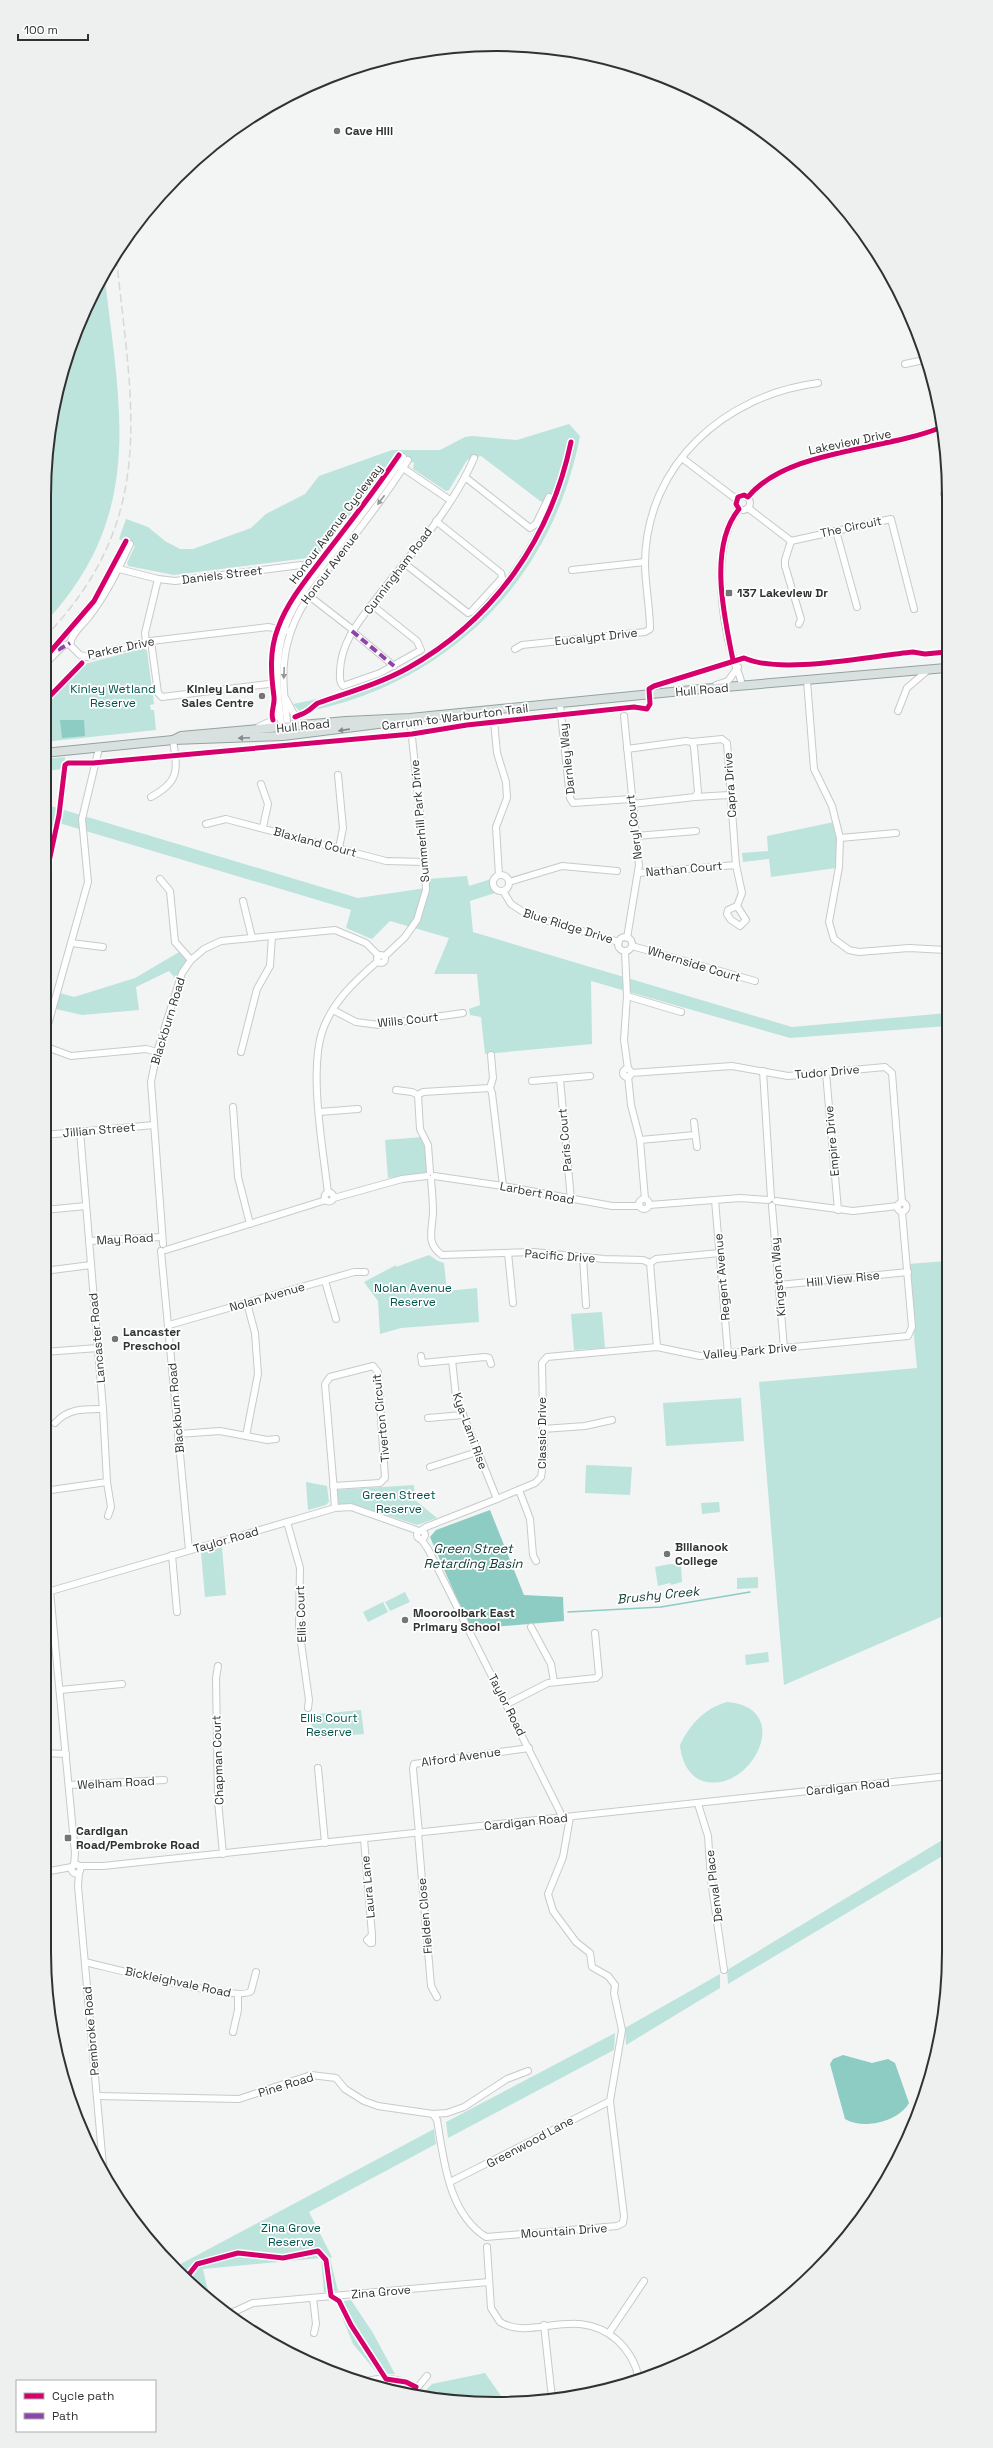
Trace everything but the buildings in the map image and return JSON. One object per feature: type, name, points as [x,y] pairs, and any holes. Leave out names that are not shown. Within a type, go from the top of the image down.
[{"type":"main road","name":"Hull Road","points":[[51,752],[173,740],[285,732],[300,726],[410,718],[702,689],[942,668]]},
{"type":"main road","name":"Hull Road","points":[[173,740],[181,736],[223,732],[333,732],[410,718]]},
{"type":"street","points":[[905,364],[920,361]]},
{"type":"street","name":"Eucalypt Drive","points":[[515,649],[522,646],[645,632],[650,629],[645,562],[652,520],[658,501],[673,470],[705,432],[741,406],[772,392],[818,383]]},
{"type":"street","name":"Lakeview Drive","points":[[748,498],[761,483],[786,468],[912,438],[936,429]]},
{"type":"street","name":"Honour Avenue","points":[[285,732],[280,713],[277,683],[278,659],[299,599],[322,572],[406,458]]},
{"type":"street","name":"Cunningham Road","points":[[394,666],[345,686],[340,683],[341,666],[345,646],[353,631],[436,521],[465,477],[474,458]]},
{"type":"street","points":[[682,458],[736,499]]},
{"type":"street","points":[[400,467],[450,500]]},
{"type":"street","points":[[465,477],[530,528],[536,524],[549,497]]},
{"type":"street","points":[[736,499],[742,495],[748,498],[750,504],[748,508]]},
{"type":"street","points":[[736,499],[736,506],[740,509]]},
{"type":"street","points":[[740,509],[748,508],[791,541],[785,560],[801,619],[799,624]]},
{"type":"street","points":[[740,509],[725,540],[720,568],[727,632],[733,660],[738,667],[742,686]]},
{"type":"street","name":"The Circuit","points":[[791,541],[891,519],[914,609]]},
{"type":"street","points":[[404,563],[468,613],[471,612],[502,578],[501,573],[436,521]]},
{"type":"street","points":[[836,531],[857,607]]},
{"type":"street","name":"Parker Drive","points":[[130,544],[119,569],[95,609],[71,639],[70,643],[80,655],[87,658],[149,642],[268,627],[288,630]]},
{"type":"street","points":[[572,570],[645,562]]},
{"type":"street","name":"Daniels Street","points":[[119,569],[158,579],[175,581],[301,565],[311,566],[322,572]]},
{"type":"street","name":"Honour Avenue","points":[[285,732],[285,655],[288,630],[322,572]]},
{"type":"street","points":[[158,579],[145,633],[149,642],[158,692],[162,697],[277,683]]},
{"type":"street","points":[[308,595],[394,666],[420,651],[420,646],[372,605]]},
{"type":"street","points":[[51,658],[63,646],[70,643]]},
{"type":"street","points":[[702,689],[724,683],[738,667]]},
{"type":"street","points":[[898,711],[907,688],[928,670]]},
{"type":"street","points":[[807,681],[814,769],[832,806],[840,838],[839,866],[828,922],[831,933],[839,944],[848,950],[859,952],[909,948],[942,950]]},
{"type":"street","points":[[284,696],[300,726]]},
{"type":"street","name":"Darnley Way","points":[[560,704],[570,798],[573,803],[631,802]]},
{"type":"street","points":[[493,710],[498,753],[506,782],[507,798],[496,827],[499,875],[494,880],[493,885],[496,889],[503,891],[508,886],[509,882],[562,866],[617,871]]},
{"type":"street","points":[[223,732],[261,726],[273,720],[280,713]]},
{"type":"street","name":"Neryl Court","points":[[624,716],[631,802],[639,865],[627,938]]},
{"type":"street","name":"Summerhill Park Drive","points":[[328,1193],[319,1112],[318,1057],[322,1032],[344,992],[405,937],[420,916],[426,890],[425,862],[410,718]]},
{"type":"street","name":"Capra Drive","points":[[692,742],[719,739],[726,741],[736,865]]},
{"type":"street","points":[[151,797],[170,785],[175,776],[177,767],[173,740]]},
{"type":"street","points":[[627,749],[692,742],[694,747],[698,792],[695,797]]},
{"type":"street","points":[[51,1014],[88,882],[82,819],[99,748]]},
{"type":"street","points":[[338,776],[343,828],[339,848]]},
{"type":"street","points":[[261,784],[268,804],[263,827]]},
{"type":"street","points":[[631,802],[730,795]]},
{"type":"street","name":"Blaxland Court","points":[[206,824],[226,819],[263,827],[386,862],[425,862]]},
{"type":"street","points":[[636,836],[696,831]]},
{"type":"street","points":[[840,838],[896,833]]},
{"type":"street","name":"Nathan Court","points":[[638,873],[736,865],[742,893],[737,906]]},
{"type":"street","points":[[499,875],[504,876],[509,882]]},
{"type":"street","points":[[160,879],[170,891],[176,942],[191,960]]},
{"type":"street","name":"Blue Ridge Drive","points":[[503,891],[511,904],[528,915],[619,942]]},
{"type":"street","points":[[244,901],[252,938]]},
{"type":"street","name":"Blackburn Road","points":[[189,1550],[161,1237],[151,1082],[157,1052],[182,973],[191,960],[204,949],[221,941],[336,930],[361,940],[380,958]]},
{"type":"street","points":[[241,1052],[257,989],[270,966],[272,936]]},
{"type":"street","points":[[627,938],[631,941],[632,946],[625,951],[620,948],[619,942],[627,938]]},
{"type":"street","points":[[71,942],[103,947]]},
{"type":"street","name":"Whernside Court","points":[[632,946],[755,981]]},
{"type":"street","name":"Blue Ridge Drive","points":[[625,951],[627,996],[624,1040],[629,1073],[631,1105],[640,1140],[645,1200]]},
{"type":"street","points":[[627,996],[680,1012]]},
{"type":"street","name":"Wills Court","points":[[333,1010],[356,1022],[379,1025],[463,1013]]},
{"type":"street","points":[[51,1049],[70,1056],[146,1049],[157,1052]]},
{"type":"street","points":[[491,1055],[493,1078],[490,1088],[492,1093],[503,1186]]},
{"type":"street","name":"Tudor Drive","points":[[629,1073],[732,1066],[788,1076],[886,1067],[892,1073],[900,1204]]},
{"type":"street","name":"Kingston Way","points":[[763,1071],[784,1348]]},
{"type":"street","name":"Empire Drive","points":[[826,1072],[838,1210]]},
{"type":"street","points":[[532,1081],[590,1076]]},
{"type":"street","name":"Paris Court","points":[[560,1079],[571,1200]]},
{"type":"street","points":[[418,1095],[423,1092],[490,1088]]},
{"type":"street","points":[[396,1090],[412,1092],[418,1095]]},
{"type":"street","points":[[418,1095],[420,1129],[428,1145],[431,1176]]},
{"type":"street","points":[[233,1107],[238,1177],[250,1224]]},
{"type":"street","points":[[319,1112],[358,1109]]},
{"type":"street","points":[[694,1122],[696,1147]]},
{"type":"street","name":"Jillian Street","points":[[51,1134],[154,1124]]},
{"type":"street","name":"Lancaster Road","points":[[80,1131],[103,1409],[107,1482],[111,1507],[108,1516]]},
{"type":"street","points":[[640,1140],[695,1136]]},
{"type":"street","name":"Larbert Road","points":[[326,1200],[330,1201],[334,1198],[402,1178],[431,1176],[503,1186],[571,1200],[612,1206],[640,1206],[645,1209],[649,1205]]},
{"type":"street","name":"Pacific Drive","points":[[431,1176],[433,1214],[430,1230],[431,1242],[435,1250],[442,1255],[451,1257],[534,1252],[583,1257],[643,1260],[650,1263]]},
{"type":"street","points":[[163,1248],[250,1224],[326,1200],[325,1196],[328,1193],[334,1198]]},
{"type":"street","points":[[640,1206],[641,1201],[645,1200],[649,1205],[740,1198],[853,1212],[900,1204],[898,1209],[902,1212],[908,1272]]},
{"type":"street","name":"Regent Avenue","points":[[715,1200],[728,1354]]},
{"type":"street","points":[[51,1209],[86,1206]]},
{"type":"street","name":"May Road","points":[[89,1241],[161,1237]]},
{"type":"street","points":[[508,1253],[513,1303]]},
{"type":"street","points":[[656,1348],[650,1263],[656,1259],[720,1253]]},
{"type":"street","points":[[583,1257],[586,1304]]},
{"type":"street","points":[[51,1270],[91,1265]]},
{"type":"street","name":"Nolan Avenue","points":[[169,1325],[354,1272],[365,1272]]},
{"type":"street","name":"Hill View Rise","points":[[779,1286],[908,1272]]},
{"type":"street","name":"Valley Park Drive","points":[[542,1363],[550,1357],[656,1348],[700,1356],[904,1337],[912,1332],[908,1272]]},
{"type":"street","points":[[324,1281],[336,1319]]},
{"type":"street","points":[[246,1436],[258,1374],[255,1333],[247,1303]]},
{"type":"street","points":[[51,1351],[98,1348]]},
{"type":"street","points":[[421,1356],[422,1362],[485,1357],[489,1358],[490,1364]]},
{"type":"street","name":"Kya-Lami Rise","points":[[452,1360],[454,1391],[497,1499]]},
{"type":"street","name":"Classic Drive","points":[[421,1535],[442,1521],[535,1483],[543,1473],[542,1363]]},
{"type":"street","name":"Tiverton Circuit","points":[[333,1486],[380,1482],[385,1478],[378,1372],[373,1366],[330,1377],[325,1381],[333,1486],[335,1508]]},
{"type":"street","points":[[55,1423],[64,1414],[74,1411],[103,1409]]},
{"type":"street","points":[[428,1418],[463,1415]]},
{"type":"street","points":[[543,1429],[585,1426],[612,1420]]},
{"type":"street","points":[[178,1434],[220,1431],[267,1440],[276,1439]]},
{"type":"street","points":[[430,1467],[477,1452]]},
{"type":"street","points":[[51,1489],[107,1482]]},
{"type":"street","points":[[519,1490],[530,1519],[533,1555],[536,1561]]},
{"type":"street","name":"Taylor Road","points":[[51,1591],[335,1508],[351,1507],[408,1528],[421,1535],[566,1818]]},
{"type":"street","name":"Ellis Court","points":[[288,1522],[300,1568],[299,1628],[310,1700],[308,1708]]},
{"type":"street","points":[[172,1556],[177,1612]]},
{"type":"street","name":"Pembroke Road","points":[[51,1622],[60,1690],[102,2159]]},
{"type":"street","points":[[531,1627],[551,1664],[554,1682]]},
{"type":"street","points":[[507,1704],[554,1682],[596,1678],[599,1675],[595,1633]]},
{"type":"street","name":"Chapman Court","points":[[218,1666],[216,1678],[218,1801],[223,1854]]},
{"type":"street","points":[[60,1690],[122,1684]]},
{"type":"street","name":"Alford Avenue","points":[[418,1833],[413,1769],[414,1764],[529,1748]]},
{"type":"street","points":[[51,1753],[66,1754]]},
{"type":"street","points":[[318,1768],[325,1843]]},
{"type":"street","name":"Cardigan Road","points":[[51,1871],[566,1818],[942,1777]]},
{"type":"street","name":"Welham Road","points":[[69,1785],[164,1780]]},
{"type":"street","name":"Denval Place","points":[[698,1804],[708,1836],[711,1880],[724,1970]]},
{"type":"street","name":"Mountain Drive","points":[[433,2114],[450,2182],[463,2216],[476,2230],[486,2236],[617,2226],[622,2223],[624,2216],[610,2101],[622,2030],[614,1993],[616,1985],[608,1976],[592,1967],[590,1953],[576,1942],[553,1911],[548,1894],[563,1857],[566,1818]]},
{"type":"street","name":"Fielden Close","points":[[418,1833],[431,1986],[437,1997]]},
{"type":"street","name":"Laura Lane","points":[[364,1839],[372,1935]]},
{"type":"street","name":"Bickleighvale Road","points":[[85,1962],[194,1988],[238,1994],[246,1994],[251,1991],[256,1972]]},
{"type":"street","points":[[233,2032],[238,2010],[238,1994]]},
{"type":"street","name":"Pine Road","points":[[97,2096],[239,2099],[311,2075],[319,2075],[336,2078],[345,2089],[364,2101],[378,2106],[433,2114],[447,2113],[464,2107],[507,2079],[528,2071]]},
{"type":"street","name":"Greenwood Lane","points":[[450,2182],[610,2101]]},
{"type":"street","points":[[487,2248],[491,2308],[500,2322],[516,2328],[576,2322],[610,2333],[628,2352],[637,2374]]},
{"type":"street","points":[[610,2333],[644,2281]]},
{"type":"street","name":"Zina Grove","points":[[235,2312],[253,2304],[489,2282]]},
{"type":"street","points":[[313,2298],[316,2324],[314,2333]]},
{"type":"street","points":[[544,2325],[551,2393]]},
{"type":"street","points":[[375,2380],[386,2378],[406,2382],[416,2387],[427,2376]]},
{"type":"green space","points":[[106,284],[116,368],[119,413],[119,456],[113,499],[99,541],[77,582],[51,615],[51,496],[55,438],[66,381],[75,353],[85,326]]},
{"type":"green space","points":[[569,424],[580,436],[566,489],[545,537],[518,580],[485,619],[446,652],[402,678],[354,699],[301,713],[293,704],[336,694],[377,679],[413,660],[447,637],[477,610],[504,579],[528,544],[548,504],[540,501],[481,456],[467,460],[449,490],[446,491],[413,469],[414,463],[395,453],[375,483],[316,557],[174,575],[128,566],[127,563],[135,546],[119,539],[126,519],[148,527],[165,541],[180,549],[193,549],[251,528],[266,514],[305,494],[319,476],[392,450],[440,450],[465,437],[472,436],[517,440]]},
{"type":"green space","name":"Kinley Wetland Reserve","points":[[144,648],[147,651],[154,704],[150,705],[151,710],[154,710],[156,730],[51,741],[51,699],[85,664]]},
{"type":"green space","points":[[65,757],[64,769],[51,770],[51,758]]},
{"type":"green space","points":[[51,806],[358,898],[426,888],[427,879],[467,876],[469,886],[491,879],[491,887],[495,893],[470,901],[473,932],[792,1027],[942,1013],[942,1026],[790,1038],[591,981],[592,1044],[485,1054],[481,1017],[470,1015],[469,1009],[480,1005],[477,974],[434,974],[449,938],[390,921],[372,939],[346,928],[351,910],[59,823],[51,859]]},
{"type":"green space","points":[[834,822],[837,843],[836,868],[771,877],[769,859],[743,862],[742,853],[768,851],[767,836]]},
{"type":"green space","points":[[181,951],[190,960],[178,981],[169,971],[136,987],[139,1010],[82,1015],[56,1009],[60,993],[74,997],[135,978]]},
{"type":"green space","points":[[422,1137],[428,1161],[425,1174],[388,1178],[385,1140]]},
{"type":"green space","name":"Nolan Avenue Reserve","points":[[429,1255],[444,1263],[447,1291],[477,1288],[479,1322],[401,1328],[380,1334],[378,1301],[364,1282],[396,1265],[396,1267]]},
{"type":"green space","points":[[942,1261],[942,1617],[784,1685],[759,1382],[917,1368],[907,1264]]},
{"type":"green space","points":[[602,1312],[605,1348],[574,1350],[571,1314]]},
{"type":"green space","points":[[741,1398],[744,1441],[666,1446],[663,1403]]},
{"type":"green space","points":[[586,1465],[632,1467],[630,1495],[585,1493]]},
{"type":"green space","points":[[306,1482],[327,1486],[329,1502],[326,1505],[308,1510]]},
{"type":"green space","name":"Green Street Reserve","points":[[414,1485],[415,1500],[437,1518],[417,1525],[362,1507],[338,1504],[336,1490]]},
{"type":"green space","points":[[719,1502],[720,1512],[702,1514],[701,1503]]},
{"type":"green space","points":[[222,1547],[226,1595],[205,1597],[201,1553]]},
{"type":"green space","points":[[670,1564],[681,1565],[682,1582],[658,1586],[655,1567]]},
{"type":"green space","points":[[758,1577],[758,1588],[737,1589],[737,1578]]},
{"type":"green space","points":[[405,1592],[410,1602],[390,1611],[385,1602]]},
{"type":"green space","points":[[383,1602],[388,1612],[368,1622],[363,1612]]},
{"type":"green space","points":[[768,1652],[769,1662],[746,1665],[745,1655]]},
{"type":"green space","points":[[727,1702],[748,1708],[759,1719],[762,1734],[758,1750],[748,1765],[734,1777],[718,1782],[700,1780],[688,1770],[680,1745],[688,1730],[699,1718],[712,1708]]},
{"type":"green space","name":"Ellis Court Reserve","points":[[361,1710],[364,1734],[318,1738],[307,1715]]},
{"type":"green space","points":[[942,1840],[942,1856],[728,1984],[727,1970]]},
{"type":"green space","points":[[720,1974],[720,1988],[626,2045],[625,2028]]},
{"type":"green space","points":[[615,2033],[614,2050],[448,2138],[446,2122]]},
{"type":"green space","name":"Zina Grove Reserve","points":[[434,2129],[436,2144],[309,2212],[332,2257],[330,2258],[338,2291],[324,2292],[321,2258],[203,2269],[208,2290],[179,2265]]},
{"type":"green space","points":[[351,2300],[373,2333],[395,2374],[378,2374],[353,2344],[336,2302]]},
{"type":"green space","points":[[485,2373],[502,2397],[467,2396],[425,2391],[432,2384]]},
{"type":"water","points":[[60,720],[84,720],[85,736],[62,738]]},
{"type":"water","name":"Green Street Retarding Basin","points":[[490,1510],[524,1595],[563,1597],[564,1621],[470,1629],[430,1537],[436,1530]]},
{"type":"water","points":[[843,2055],[872,2063],[888,2059],[895,2063],[909,2103],[904,2110],[889,2119],[870,2124],[861,2124],[845,2119],[830,2064],[833,2059]]},
{"type":"waterway","name":"Brushy Creek","points":[[568,1612],[661,1607],[750,1592]]},
{"type":"railway","points":[[51,629],[81,593],[107,548],[122,503],[130,457],[131,410],[128,361],[117,264]]},
{"type":"marked path","points":[[352,631],[394,666]]},
{"type":"marked path","points":[[58,650],[70,643]]},
{"type":"cycle path","points":[[733,660],[723,603],[721,562],[724,542],[729,525],[739,509],[736,504],[738,497],[744,495],[748,497],[765,481],[787,469],[811,460],[919,435],[936,429]]},
{"type":"cycle path","points":[[295,717],[308,711],[318,703],[397,674],[439,648],[467,626],[492,601],[514,573],[533,543],[549,511],[562,477],[571,442]]},
{"type":"cycle path","name":"Honour Avenue Cycleway","points":[[273,720],[272,715],[274,700],[272,654],[275,637],[282,618],[300,588],[382,480],[399,455]]},
{"type":"cycle path","points":[[51,651],[94,601],[126,541]]},
{"type":"cycle path","name":"Carrum to Warburton Trail","points":[[51,852],[59,815],[65,765],[68,763],[93,763],[412,734],[467,725],[634,707],[647,709],[650,704],[649,689],[654,686],[744,658],[760,663],[802,665],[913,652],[925,654],[942,652]]},
{"type":"cycle path","points":[[51,695],[82,663]]},
{"type":"cycle path","points":[[189,2274],[197,2264],[238,2253],[283,2258],[318,2251],[326,2260],[331,2296],[339,2301],[351,2325],[386,2379],[406,2382],[416,2387],[415,2389]]},
{"type":"place","name":"Cave Hill","points":[[337,131]]},
{"type":"place","name":"137 Lakeview Dr","points":[[729,593]]},
{"type":"place","name":"Kinley Land Sales Centre","points":[[262,696]]},
{"type":"place","name":"Lancaster Preschool","points":[[115,1339]]},
{"type":"place","name":"Billanook College","points":[[667,1554]]},
{"type":"place","name":"Mooroolbark East Primary School","points":[[405,1620]]},
{"type":"place","name":"Cardigan Road/Pembroke Road","points":[[68,1838]]}]
